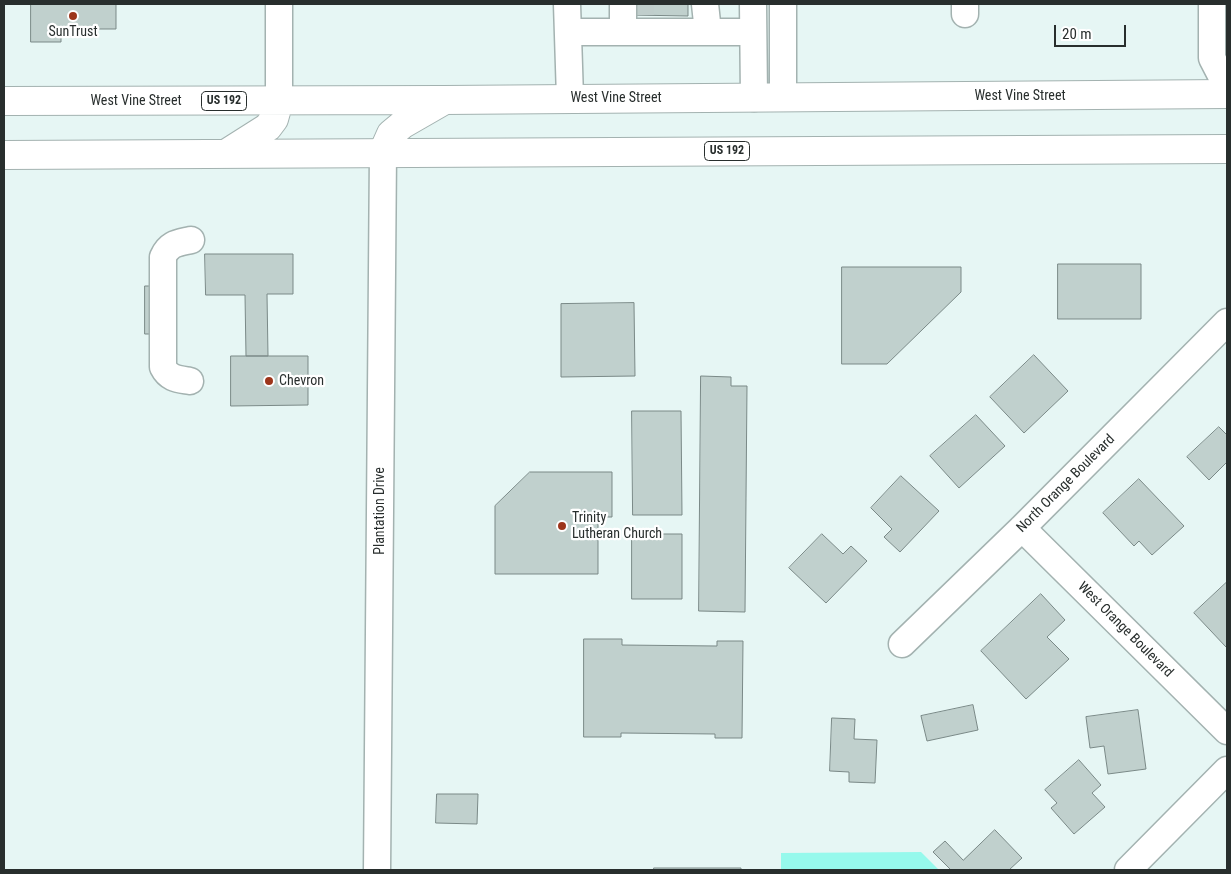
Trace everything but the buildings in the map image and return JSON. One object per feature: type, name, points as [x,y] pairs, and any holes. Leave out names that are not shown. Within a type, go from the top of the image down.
[{"type":"highway","name":"West Vine Street","points":[[4,101],[279,101],[1227,94]]},
{"type":"highway","points":[[383,152],[391,134],[403,124],[444,100]]},
{"type":"highway","points":[[227,153],[268,127],[274,119],[279,101]]},
{"type":"highway","name":"US 192","points":[[4,155],[1227,149]]},
{"type":"street","points":[[279,4],[279,101]]},
{"type":"street","points":[[567,4],[570,98]]},
{"type":"street","points":[[705,4],[708,32]]},
{"type":"street","points":[[753,4],[754,98]]},
{"type":"street","points":[[783,4],[783,97]]},
{"type":"street","points":[[1212,4],[1212,58],[1227,87]]},
{"type":"street","points":[[568,32],[632,21],[708,32],[753,32]]},
{"type":"street","name":"Plantation Drive","points":[[377,870],[383,152]]},
{"type":"street","points":[[190,381],[172,378],[166,374],[163,367],[163,297],[164,257],[166,251],[172,244],[191,240]]},
{"type":"street","name":"North Orange Boulevard","points":[[902,644],[1022,528],[1227,322]]},
{"type":"street","name":"West Orange Boulevard","points":[[1022,528],[1227,731]]},
{"type":"street","points":[[1128,870],[1227,770]]},
{"type":"green space","points":[[921,852],[939,870],[781,870],[781,853]]},
{"type":"tunnel","points":[[641,4],[641,15]]},
{"type":"place","name":"SunTrust","points":[[73,16]]},
{"type":"place","name":"Chevron","points":[[269,381]]},
{"type":"place","name":"Trinity Lutheran Church","points":[[562,526]]}]
